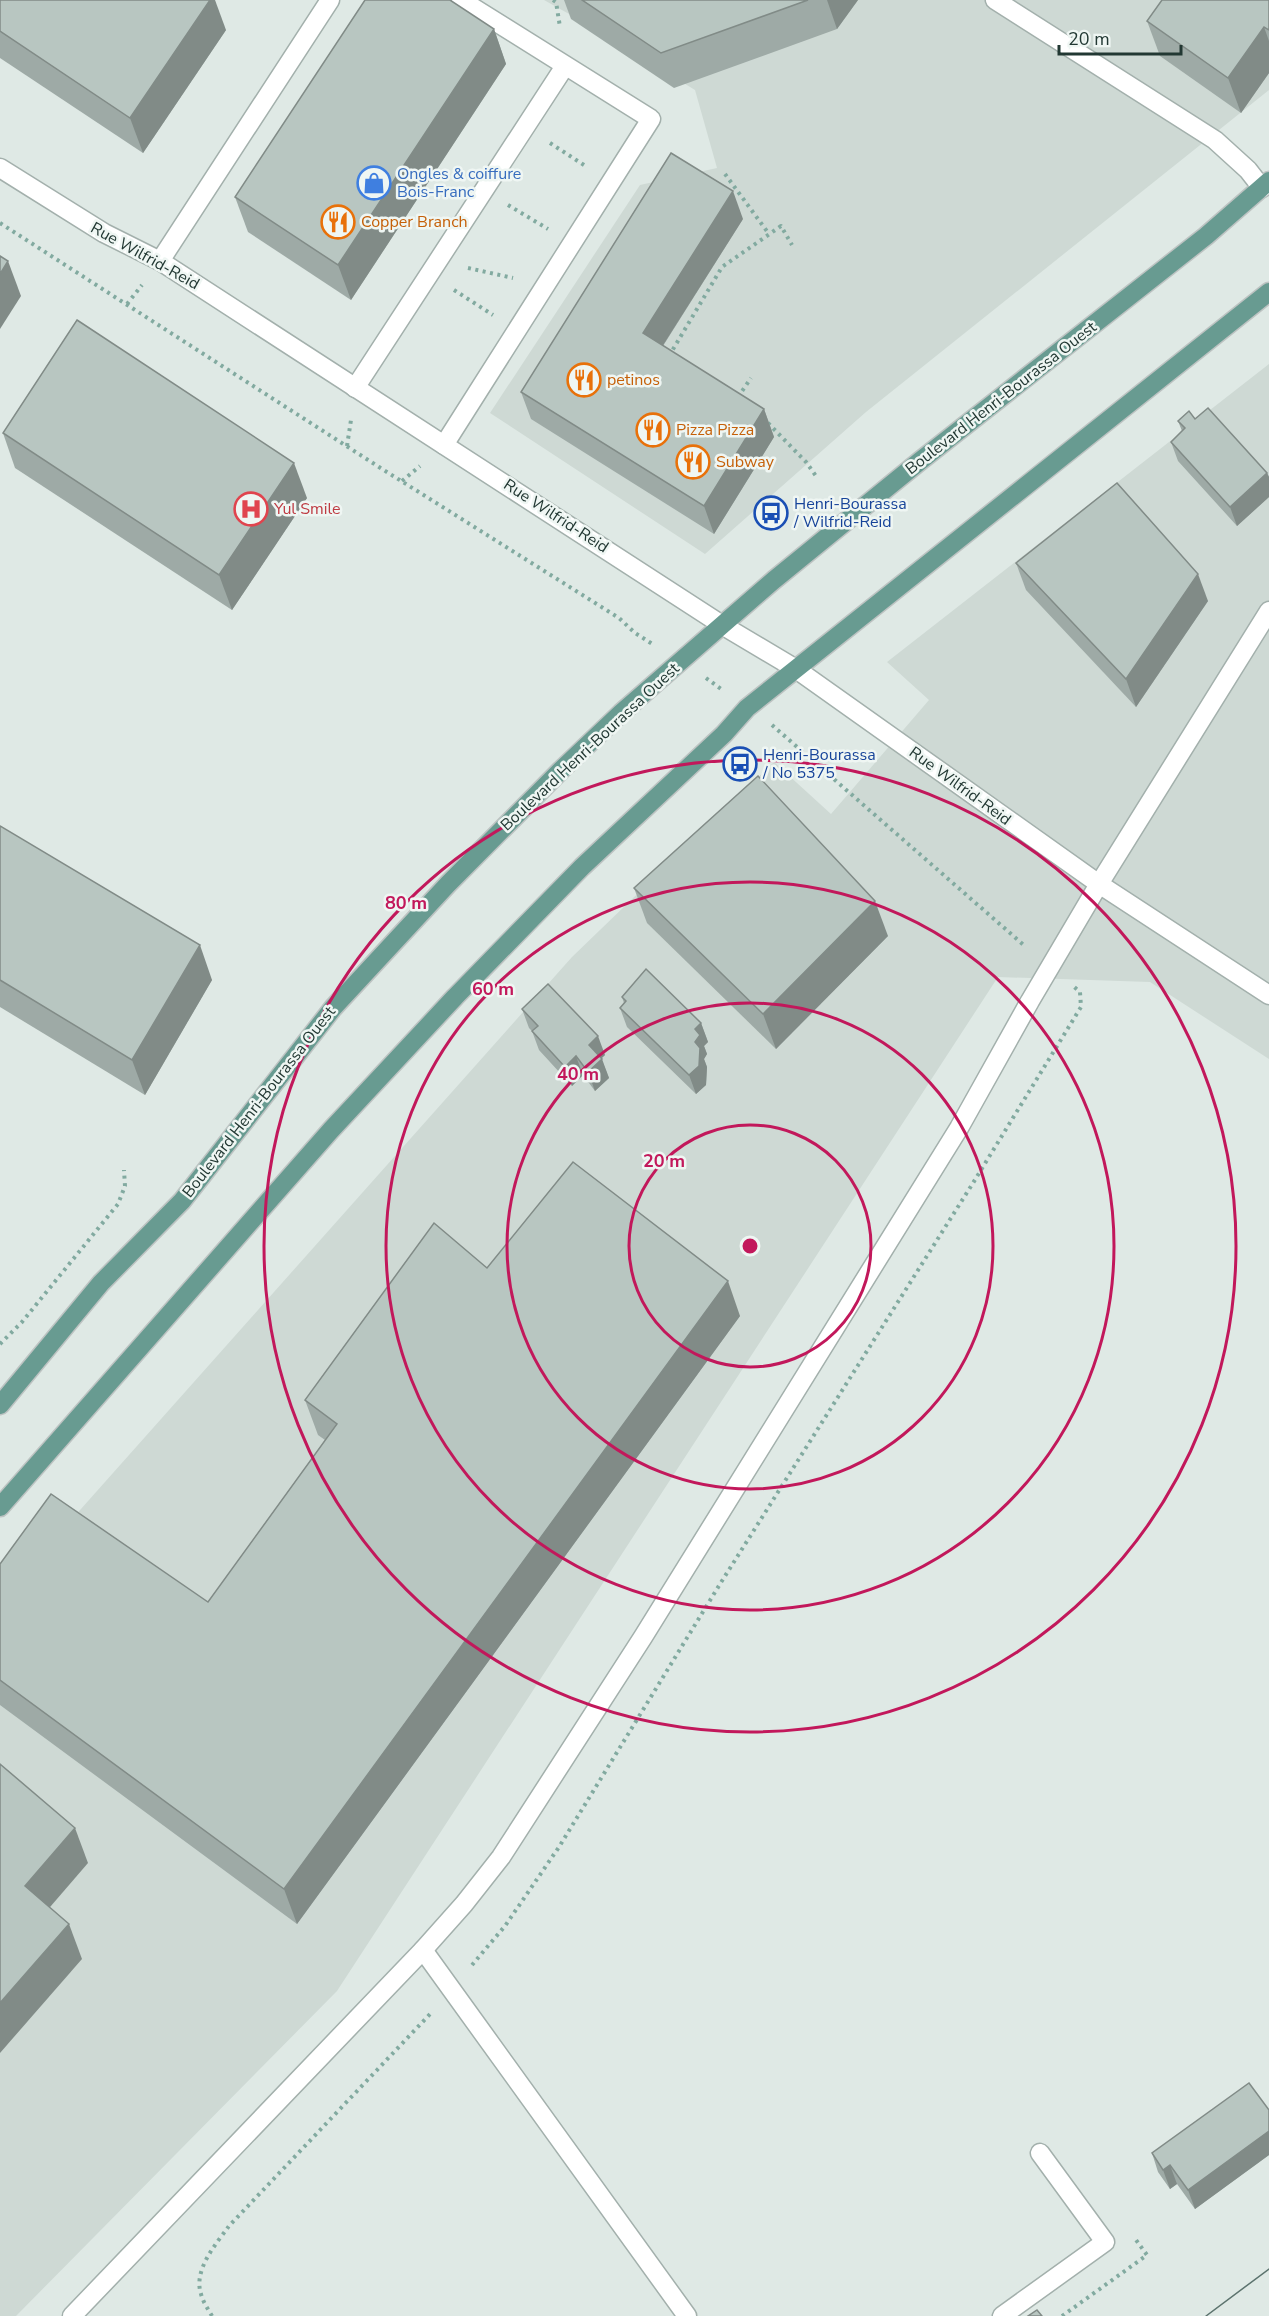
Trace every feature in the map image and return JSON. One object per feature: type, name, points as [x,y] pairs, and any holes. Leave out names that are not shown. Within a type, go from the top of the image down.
[{"type":"main road","name":"Boulevard Henri-Bourassa Ouest","points":[[0,1404],[101,1283],[182,1200],[333,1008],[387,949],[561,770],[621,713],[722,625],[920,461],[1190,249],[1265,185]]},
{"type":"main road","points":[[0,1508],[331,1130],[455,997],[589,859],[724,734],[747,708],[1269,292]]},
{"type":"street","points":[[160,261],[330,0]]},
{"type":"street","points":[[444,445],[651,119],[461,0]]},
{"type":"street","points":[[995,0],[1215,140],[1265,185]]},
{"type":"street","points":[[355,388],[565,66]]},
{"type":"street","name":"Rue Wilfrid-Reid","points":[[0,168],[104,233],[160,261],[722,625],[796,669],[1099,884],[1269,995]]},
{"type":"street","points":[[72,2316],[423,1950],[464,1904],[501,1857],[643,1637],[959,1128],[1099,884],[1269,611]]},
{"type":"street","points":[[423,1950],[687,2316]]},
{"type":"street","points":[[1002,2316],[1105,2242],[1041,2153]]},
{"type":"path","points":[[554,0],[560,28]]},
{"type":"path","points":[[547,141],[589,168]]},
{"type":"path","points":[[725,174],[769,234]]},
{"type":"path","points":[[505,203],[549,230]]},
{"type":"path","points":[[0,223],[378,467],[619,618],[634,633]]},
{"type":"path","points":[[667,360],[722,267],[780,226],[792,245]]},
{"type":"path","points":[[464,267],[519,279]]},
{"type":"path","points":[[451,288],[495,316]]},
{"type":"path","points":[[734,402],[751,378]]},
{"type":"path","points":[[767,422],[806,462],[816,476]]},
{"type":"path","points":[[776,730],[1025,947]]},
{"type":"path","points":[[466,1972],[505,1926],[559,1847],[720,1584],[973,1183],[1080,1007]]},
{"type":"path","points":[[0,1344],[22,1322],[118,1204],[125,1186],[124,1170]]},
{"type":"path","points":[[212,2316],[200,2293],[201,2271],[212,2248],[229,2226],[428,2016]]},
{"type":"shaded area","points":[[544,0],[1269,0],[1269,90],[866,412],[705,554],[490,413],[640,185],[717,168],[695,90]]},
{"type":"shaded area","points":[[1269,364],[1269,1059],[1150,982],[998,977],[337,1991],[16,2316],[0,2316],[0,1600],[572,957],[774,762],[831,814],[929,700],[887,662]]},
{"type":"building","points":[[0,0],[210,0],[130,118],[0,31]]},
{"type":"building","points":[[365,0],[450,0],[494,29],[338,265],[235,197]]},
{"type":"building","points":[[582,0],[808,0],[661,53]]},
{"type":"building","points":[[1162,0],[1269,0],[1269,30],[1264,27],[1228,78],[1147,21]]},
{"type":"building","points":[[671,153],[733,191],[643,333],[764,409],[704,506],[521,392]]},
{"type":"building","points":[[0,256],[8,261],[0,274]]},
{"type":"building","points":[[77,320],[294,463],[219,575],[3,433]]},
{"type":"building","points":[[1208,408],[1267,473],[1230,507],[1171,442],[1185,428],[1178,421],[1189,411],[1195,419]]},
{"type":"building","points":[[1117,483],[1198,574],[1126,679],[1016,563]]},
{"type":"building","points":[[758,776],[875,901],[763,1014],[634,888]]},
{"type":"building","points":[[0,826],[200,945],[132,1060],[0,980]]},
{"type":"building","points":[[646,969],[701,1023],[695,1029],[700,1035],[695,1042],[700,1048],[699,1066],[689,1075],[620,1008],[626,1001],[622,997]]},
{"type":"building","points":[[548,984],[598,1036],[589,1045],[602,1059],[588,1072],[576,1056],[565,1067],[532,1031],[538,1026],[522,1009]]},
{"type":"building","points":[[573,1162],[728,1281],[284,1889],[0,1680],[0,1564],[51,1494],[208,1602],[337,1424],[305,1400],[434,1223],[487,1268]]},
{"type":"building","points":[[0,1764],[75,1828],[25,1886],[69,1924],[0,2003]]},
{"type":"building","points":[[1249,2083],[1269,2110],[1269,2131],[1188,2190],[1170,2165],[1163,2170],[1152,2153]]},
{"type":"building","points":[[1037,2310],[1042,2316],[1028,2316]]},
{"type":"tram line","points":[[1206,2316],[1269,2269]]},
{"type":"place","name":"Ongles & coiffure Bois-Franc","points":[[374,183]]},
{"type":"place","name":"Copper Branch","points":[[338,222]]},
{"type":"place","name":"petinos","points":[[584,380]]},
{"type":"place","name":"Pizza Pizza","points":[[653,430]]},
{"type":"place","name":"Subway","points":[[693,462]]},
{"type":"place","name":"Yul Smile","points":[[251,509]]},
{"type":"place","name":"Henri-Bourassa / Wilfrid-Reid","points":[[771,513]]},
{"type":"place","name":"Henri-Bourassa / No 5375","points":[[740,764]]}]
